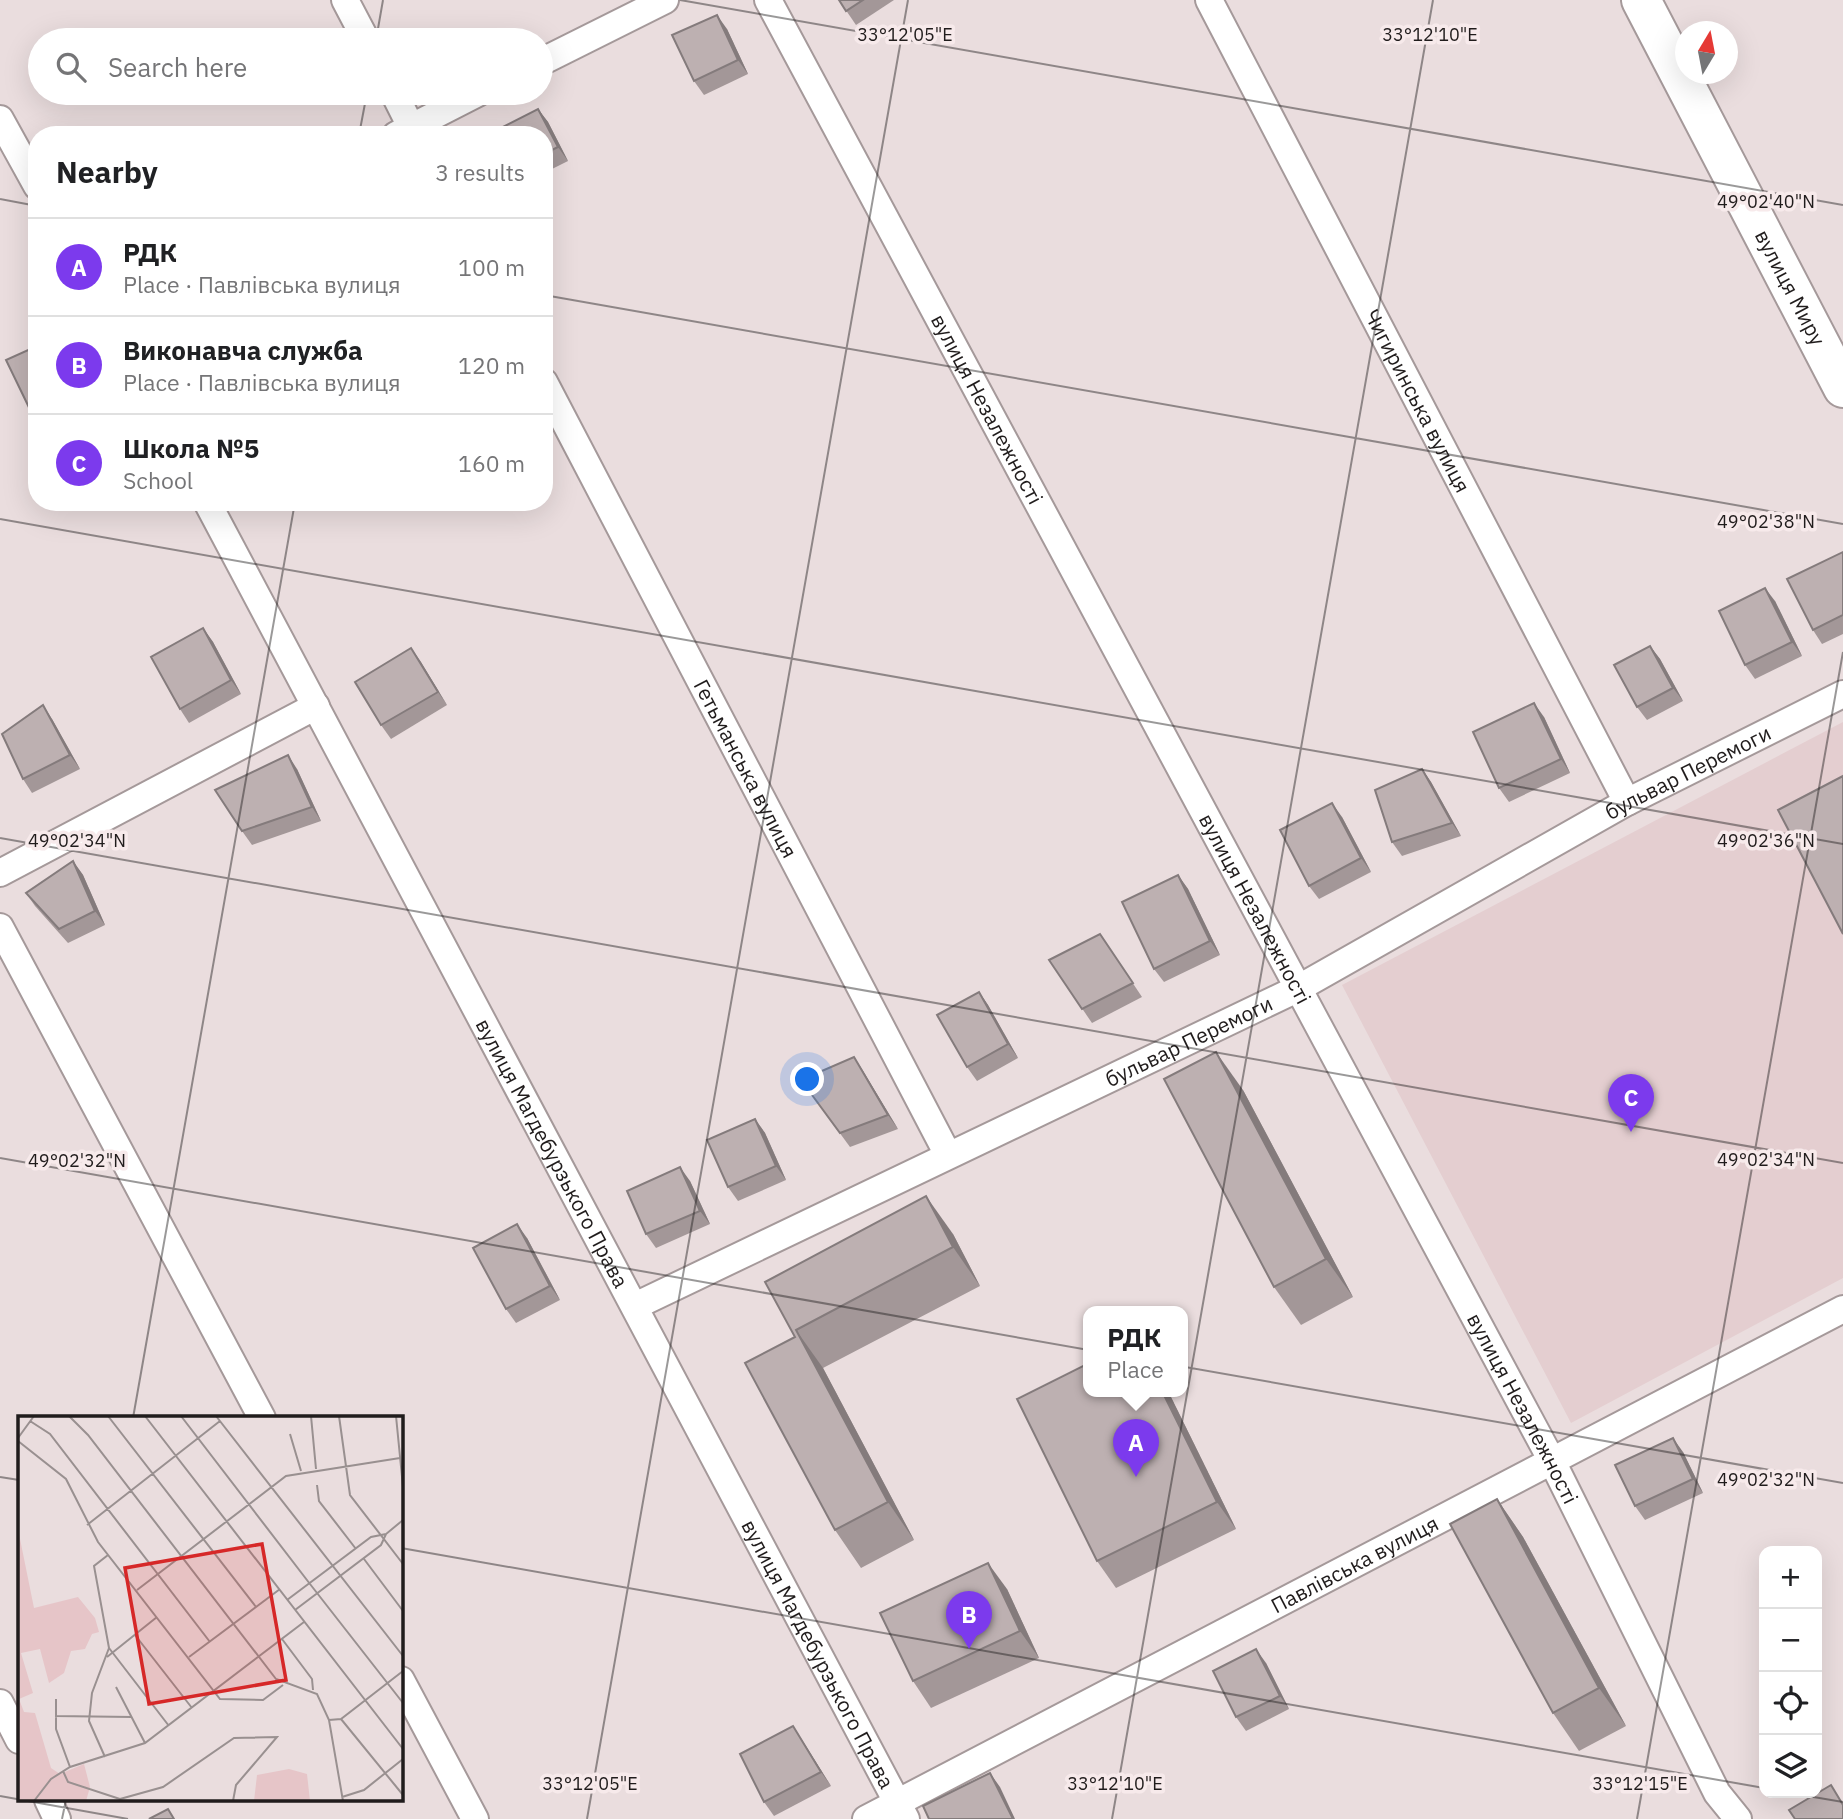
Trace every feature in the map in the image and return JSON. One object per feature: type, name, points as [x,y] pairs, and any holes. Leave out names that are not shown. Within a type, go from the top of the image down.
[{"type":"main road","name":"вулиця Миру","points":[[1641,0],[1843,387]]},
{"type":"street","points":[[345,0],[360,28]]},
{"type":"street","points":[[553,56],[665,0]]},
{"type":"street","name":"вулиця Незалежності","points":[[768,0],[1553,1463],[1717,1793],[1738,1819]]},
{"type":"street","name":"Чигиринська вулиця","points":[[1209,0],[1627,802]]},
{"type":"street","points":[[398,105],[406,126]]},
{"type":"street","points":[[419,126],[456,105]]},
{"type":"street","points":[[0,119],[28,170]]},
{"type":"street","name":"Гетьманська вулиця","points":[[553,399],[947,1155]]},
{"type":"street","name":"вулиця Магдебурзького Права","points":[[212,511],[902,1810]]},
{"type":"street","name":"бульвар Перемоги","points":[[635,1307],[1297,989],[1627,802],[1843,694]]},
{"type":"street","points":[[0,873],[316,706]]},
{"type":"street","points":[[0,927],[261,1416]]},
{"type":"street","name":"Павлівська вулиця","points":[[866,1819],[902,1810],[1843,1309]]},
{"type":"street","points":[[402,1681],[475,1819]]},
{"type":"street","points":[[0,1703],[18,1738]]},
{"type":"street","points":[[48,1801],[57,1819]]},
{"type":"shaded area","points":[[1843,722],[1843,1278],[1571,1423],[1342,985]]},
{"type":"building","points":[[839,0],[863,0],[846,11]]},
{"type":"building","points":[[717,15],[738,60],[694,81],[672,35]]},
{"type":"building","points":[[538,109],[547,126],[505,126]]},
{"type":"building","points":[[28,350],[28,405],[6,360]]},
{"type":"building","points":[[1843,552],[1843,615],[1813,630],[1787,579]]},
{"type":"building","points":[[1765,588],[1792,642],[1745,665],[1719,611]]},
{"type":"building","points":[[203,628],[231,680],[180,709],[151,657]]},
{"type":"building","points":[[1650,646],[1673,688],[1637,707],[1614,665]]},
{"type":"building","points":[[411,648],[438,692],[381,725],[355,682]]},
{"type":"building","points":[[1534,703],[1561,759],[1499,788],[1473,732]]},
{"type":"building","points":[[43,705],[70,755],[23,779],[2,734]]},
{"type":"building","points":[[288,755],[312,807],[242,831],[215,790]]},
{"type":"building","points":[[1422,769],[1452,823],[1392,842],[1375,790]]},
{"type":"building","points":[[1843,776],[1843,934],[1778,810]]},
{"type":"building","points":[[1332,803],[1361,858],[1309,886],[1280,830]]},
{"type":"building","points":[[73,861],[95,911],[59,929],[26,893]]},
{"type":"building","points":[[1178,875],[1210,941],[1154,969],[1122,902]]},
{"type":"building","points":[[1100,934],[1133,983],[1082,1009],[1049,960]]},
{"type":"building","points":[[979,992],[1008,1044],[967,1067],[937,1015]]},
{"type":"building","points":[[1216,1052],[1326,1259],[1274,1287],[1164,1079]]},
{"type":"building","points":[[854,1057],[888,1115],[840,1133],[801,1080]]},
{"type":"building","points":[[755,1119],[776,1166],[728,1187],[707,1140]]},
{"type":"building","points":[[680,1167],[700,1211],[646,1234],[627,1191]]},
{"type":"building","points":[[926,1196],[953,1247],[796,1330],[888,1502],[835,1530],[745,1363],[795,1337],[765,1282]]},
{"type":"building","points":[[517,1224],[550,1286],[506,1309],[473,1248]]},
{"type":"building","points":[[1083,1366],[1083,1397],[1165,1397],[1217,1502],[1097,1561],[1017,1399]]},
{"type":"building","points":[[1673,1438],[1693,1479],[1635,1506],[1615,1465]]},
{"type":"building","points":[[1497,1499],[1599,1688],[1553,1713],[1450,1524]]},
{"type":"building","points":[[988,1563],[1020,1631],[913,1681],[880,1613]]},
{"type":"building","points":[[1256,1649],[1280,1696],[1236,1717],[1213,1671]]},
{"type":"building","points":[[793,1726],[821,1772],[764,1802],[740,1754]]},
{"type":"building","points":[[990,1773],[1013,1819],[929,1819],[923,1806]]},
{"type":"building","points":[[1831,1785],[1843,1805],[1843,1819],[1795,1819],[1789,1810],[1809,1798],[1822,1798],[1822,1790]]},
{"type":"building","points":[[168,1809],[174,1819],[149,1819]]},
{"type":"place","name":"Школа №5","points":[[1631,1132]]},
{"type":"place","name":"РДК","points":[[1136,1477]]},
{"type":"place","name":"Виконавча служба","points":[[969,1649]]}]
